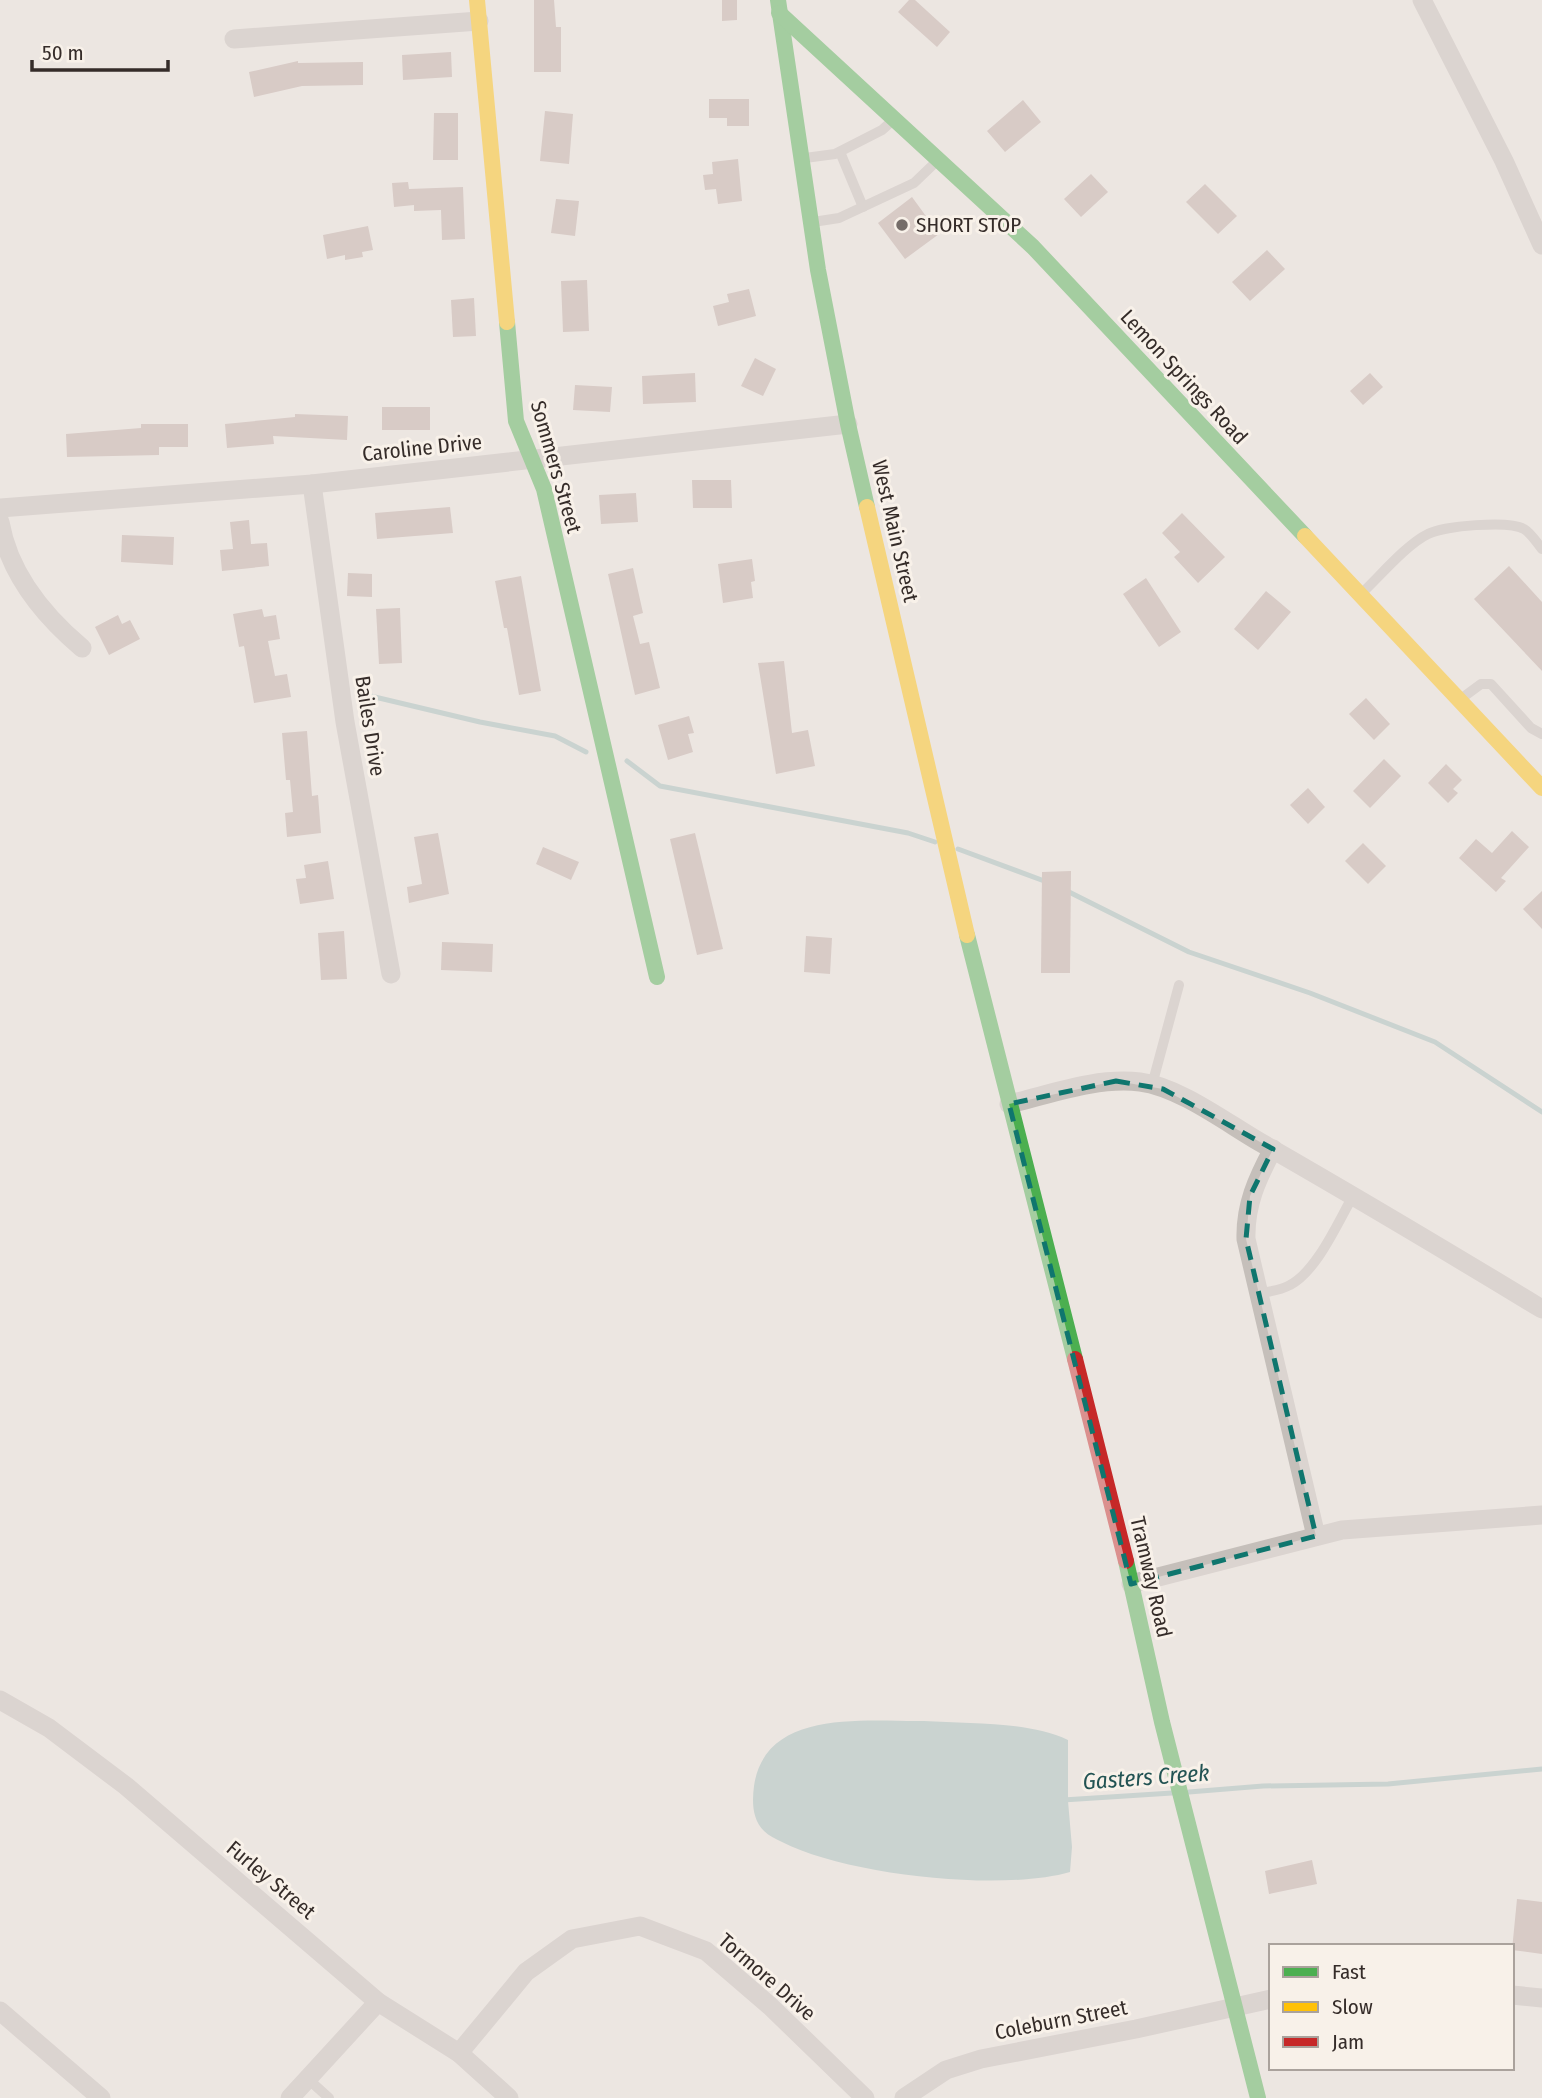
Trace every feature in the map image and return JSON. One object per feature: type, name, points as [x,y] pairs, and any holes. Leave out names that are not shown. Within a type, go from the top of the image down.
[{"type":"main road","name":"Sommers Street","points":[[477,0],[516,421],[544,489],[657,977]]},
{"type":"main road","name":"Lemon Springs Road","points":[[778,6],[894,119],[1032,247],[1542,788]]},
{"type":"main road","name":"West Main Street","points":[[778,6],[811,222],[849,424],[999,1066]]},
{"type":"main road","name":"Tramway Road","points":[[999,1066],[1105,1471],[1162,1722],[1258,2098]]},
{"type":"street","points":[[1422,0],[1504,161],[1542,245]]},
{"type":"street","points":[[234,39],[478,21]]},
{"type":"street","name":"Caroline Drive","points":[[0,508],[312,484],[849,424]]},
{"type":"street","name":"Bailes Drive","points":[[312,484],[345,722],[391,974]]},
{"type":"street","points":[[0,522],[9,553],[25,586],[60,630],[82,649]]},
{"type":"street","points":[[1009,1104],[1092,1083],[1116,1081],[1152,1085],[1188,1100],[1542,1309]]},
{"type":"street","points":[[1273,1149],[1250,1196],[1245,1218],[1246,1239],[1316,1536]]},
{"type":"street","points":[[1131,1584],[1342,1530],[1542,1515]]},
{"type":"street","name":"Furley Street","points":[[0,1700],[49,1728],[126,1786],[378,2002],[459,2053],[509,2098]]},
{"type":"street","name":"Tormore Drive","points":[[459,2053],[526,1972],[572,1938],[640,1926],[706,1951],[770,2006],[865,2098]]},
{"type":"street","points":[[1514,1995],[1542,1998]]},
{"type":"street","name":"Coleburn Street","points":[[904,2098],[946,2070],[981,2059],[1269,1999]]},
{"type":"street","points":[[290,2098],[378,2002]]},
{"type":"street","points":[[0,2011],[101,2098]]},
{"type":"lane","points":[[801,159],[840,152],[882,130],[894,119]]},
{"type":"lane","points":[[840,152],[863,207]]},
{"type":"lane","points":[[811,222],[839,218],[914,183],[938,160]]},
{"type":"lane","points":[[1360,595],[1428,534],[1454,528],[1505,525],[1524,529],[1542,549]]},
{"type":"lane","points":[[1459,700],[1481,684],[1491,684],[1531,728],[1542,734]]},
{"type":"lane","points":[[1152,1085],[1179,985]]},
{"type":"lane","points":[[1258,1293],[1289,1286],[1302,1277],[1314,1262],[1353,1196]]},
{"type":"lane","points":[[308,2079],[329,2098]]},
{"type":"highlighted area","points":[[1116,1081],[1163,1089],[1273,1149],[1250,1196],[1246,1239],[1316,1536],[1131,1584],[1009,1104]]},
{"type":"water","points":[[848,1721],[924,1721],[1017,1726],[1068,1740],[1068,1801],[1072,1847],[1070,1872],[1040,1878],[965,1880],[883,1871],[810,1854],[773,1837],[760,1826],[754,1810],[754,1786],[762,1761],[777,1743],[797,1731],[821,1725]]},
{"type":"building","points":[[534,0],[554,0],[556,27],[561,27],[561,72],[534,72]]},
{"type":"building","points":[[722,0],[737,0],[737,20],[722,21]]},
{"type":"building","points":[[909,0],[915,0],[950,32],[937,47],[898,12]]},
{"type":"building","points":[[451,52],[452,77],[403,80],[402,55]]},
{"type":"building","points":[[298,61],[363,62],[363,85],[302,86],[254,97],[249,72]]},
{"type":"building","points":[[709,99],[749,99],[749,126],[727,126],[727,118],[709,118]]},
{"type":"building","points":[[1023,100],[1041,122],[1005,152],[987,131]]},
{"type":"building","points":[[545,111],[573,114],[569,164],[540,161]]},
{"type":"building","points":[[434,113],[458,113],[458,160],[433,160]]},
{"type":"building","points":[[738,159],[742,201],[718,204],[716,189],[705,190],[703,175],[713,174],[712,162]]},
{"type":"building","points":[[1091,174],[1108,192],[1081,217],[1064,199]]},
{"type":"building","points":[[408,182],[409,189],[463,187],[465,239],[442,240],[441,210],[414,211],[414,205],[394,207],[392,183]]},
{"type":"building","points":[[1205,184],[1237,216],[1218,234],[1186,202]]},
{"type":"building","points":[[912,197],[939,234],[905,259],[878,223]]},
{"type":"building","points":[[556,199],[579,201],[575,236],[551,233]]},
{"type":"building","points":[[368,226],[373,250],[362,252],[363,257],[345,260],[345,255],[327,259],[323,235]]},
{"type":"building","points":[[1267,250],[1285,269],[1250,301],[1232,282]]},
{"type":"building","points":[[587,280],[589,331],[563,332],[561,281]]},
{"type":"building","points":[[749,289],[756,316],[718,326],[713,306],[729,302],[727,294]]},
{"type":"building","points":[[474,298],[476,336],[453,337],[451,300]]},
{"type":"building","points":[[755,358],[776,369],[763,396],[741,386]]},
{"type":"building","points":[[695,373],[696,402],[643,404],[642,376]]},
{"type":"building","points":[[1370,373],[1383,387],[1363,405],[1350,391]]},
{"type":"building","points":[[575,385],[612,387],[610,412],[573,410]]},
{"type":"building","points":[[382,407],[430,407],[430,430],[382,430]]},
{"type":"building","points":[[295,414],[348,416],[347,440],[273,436],[274,444],[227,448],[225,424],[295,417]]},
{"type":"building","points":[[141,424],[188,424],[188,447],[159,447],[159,455],[67,457],[66,434],[141,428]]},
{"type":"building","points":[[692,480],[731,480],[732,508],[693,508]]},
{"type":"building","points":[[636,493],[638,522],[601,524],[599,495]]},
{"type":"building","points":[[450,507],[453,533],[377,539],[375,513]]},
{"type":"building","points":[[1182,513],[1225,557],[1198,583],[1174,557],[1180,552],[1162,533]]},
{"type":"building","points":[[249,520],[251,544],[267,543],[269,566],[222,571],[220,550],[233,549],[230,522]]},
{"type":"building","points":[[122,535],[174,537],[173,565],[121,562]]},
{"type":"building","points":[[752,559],[755,581],[751,582],[753,598],[723,603],[718,564]]},
{"type":"building","points":[[1509,566],[1542,602],[1542,671],[1474,599]]},
{"type":"building","points":[[633,568],[643,613],[633,616],[640,644],[649,642],[660,688],[635,695],[608,574]]},
{"type":"building","points":[[348,573],[372,574],[372,597],[347,596]]},
{"type":"building","points":[[521,576],[541,691],[519,695],[495,581]]},
{"type":"building","points":[[1146,578],[1181,632],[1159,647],[1123,594]]},
{"type":"building","points":[[1266,591],[1291,612],[1258,650],[1234,629]]},
{"type":"building","points":[[400,608],[402,663],[379,664],[376,609]]},
{"type":"building","points":[[262,609],[264,617],[276,615],[280,639],[268,641],[275,676],[287,674],[291,697],[254,703],[244,646],[239,647],[233,614]]},
{"type":"building","points":[[118,615],[122,624],[130,620],[140,639],[109,655],[95,627]]},
{"type":"building","points":[[784,661],[792,733],[808,730],[815,766],[776,774],[758,663]]},
{"type":"building","points":[[1366,698],[1390,724],[1374,740],[1349,714]]},
{"type":"building","points":[[689,716],[694,733],[688,734],[693,752],[668,760],[658,725]]},
{"type":"building","points":[[307,731],[312,796],[318,795],[321,833],[287,837],[285,813],[293,812],[290,780],[286,780],[282,733]]},
{"type":"building","points":[[1384,759],[1401,776],[1370,808],[1353,791]]},
{"type":"building","points":[[1446,764],[1462,780],[1453,789],[1458,793],[1448,803],[1428,783]]},
{"type":"building","points":[[1308,788],[1325,807],[1308,824],[1290,805]]},
{"type":"building","points":[[1512,831],[1529,847],[1501,878],[1506,881],[1496,892],[1459,858],[1476,839],[1492,853]]},
{"type":"building","points":[[438,833],[449,894],[409,903],[407,887],[422,884],[414,837]]},
{"type":"building","points":[[695,833],[723,949],[697,955],[670,839]]},
{"type":"building","points":[[1363,843],[1386,866],[1368,884],[1345,861]]},
{"type":"building","points":[[543,847],[579,862],[571,880],[536,864]]},
{"type":"building","points":[[328,861],[334,899],[300,904],[296,879],[306,878],[304,865]]},
{"type":"building","points":[[1071,871],[1070,973],[1041,973],[1042,872]]},
{"type":"building","points":[[1542,891],[1542,929],[1523,909]]},
{"type":"building","points":[[344,931],[347,979],[321,980],[318,933]]},
{"type":"building","points":[[806,936],[832,938],[830,974],[804,972]]},
{"type":"building","points":[[442,942],[493,944],[492,972],[441,970]]},
{"type":"building","points":[[1312,1860],[1317,1884],[1269,1894],[1265,1871]]},
{"type":"building","points":[[1517,1899],[1542,1902],[1542,1954],[1514,1950]]},
{"type":"waterway","points":[[358,693],[480,722],[555,736],[586,752]]},
{"type":"waterway","points":[[627,761],[660,786],[908,833],[935,842]]},
{"type":"waterway","points":[[958,849],[1047,882]]},
{"type":"waterway","points":[[1065,890],[1189,952],[1310,993],[1435,1042],[1542,1112]]},
{"type":"waterway","name":"Gasters Creek","points":[[1189,1792],[1263,1786],[1388,1784],[1542,1769]]},
{"type":"waterway","name":"Gasters Creek","points":[[1063,1800],[1172,1793]]},
{"type":"traffic: fast","points":[[778,0],[818,270],[867,507]]},
{"type":"traffic: fast","points":[[779,13],[1033,247],[1305,536]]},
{"type":"traffic: fast","points":[[507,322],[516,421],[544,489],[657,977]]},
{"type":"traffic: fast","points":[[967,935],[1075,1359]]},
{"type":"traffic: fast","points":[[1126,1561],[1162,1722],[1258,2098]]},
{"type":"traffic: slow","points":[[477,0],[507,322]]},
{"type":"traffic: slow","points":[[867,507],[967,935]]},
{"type":"traffic: slow","points":[[1305,536],[1542,788]]},
{"type":"traffic: jam","points":[[1075,1359],[1126,1561]]},
{"type":"place","name":"SHORT STOP","points":[[902,225]]}]
